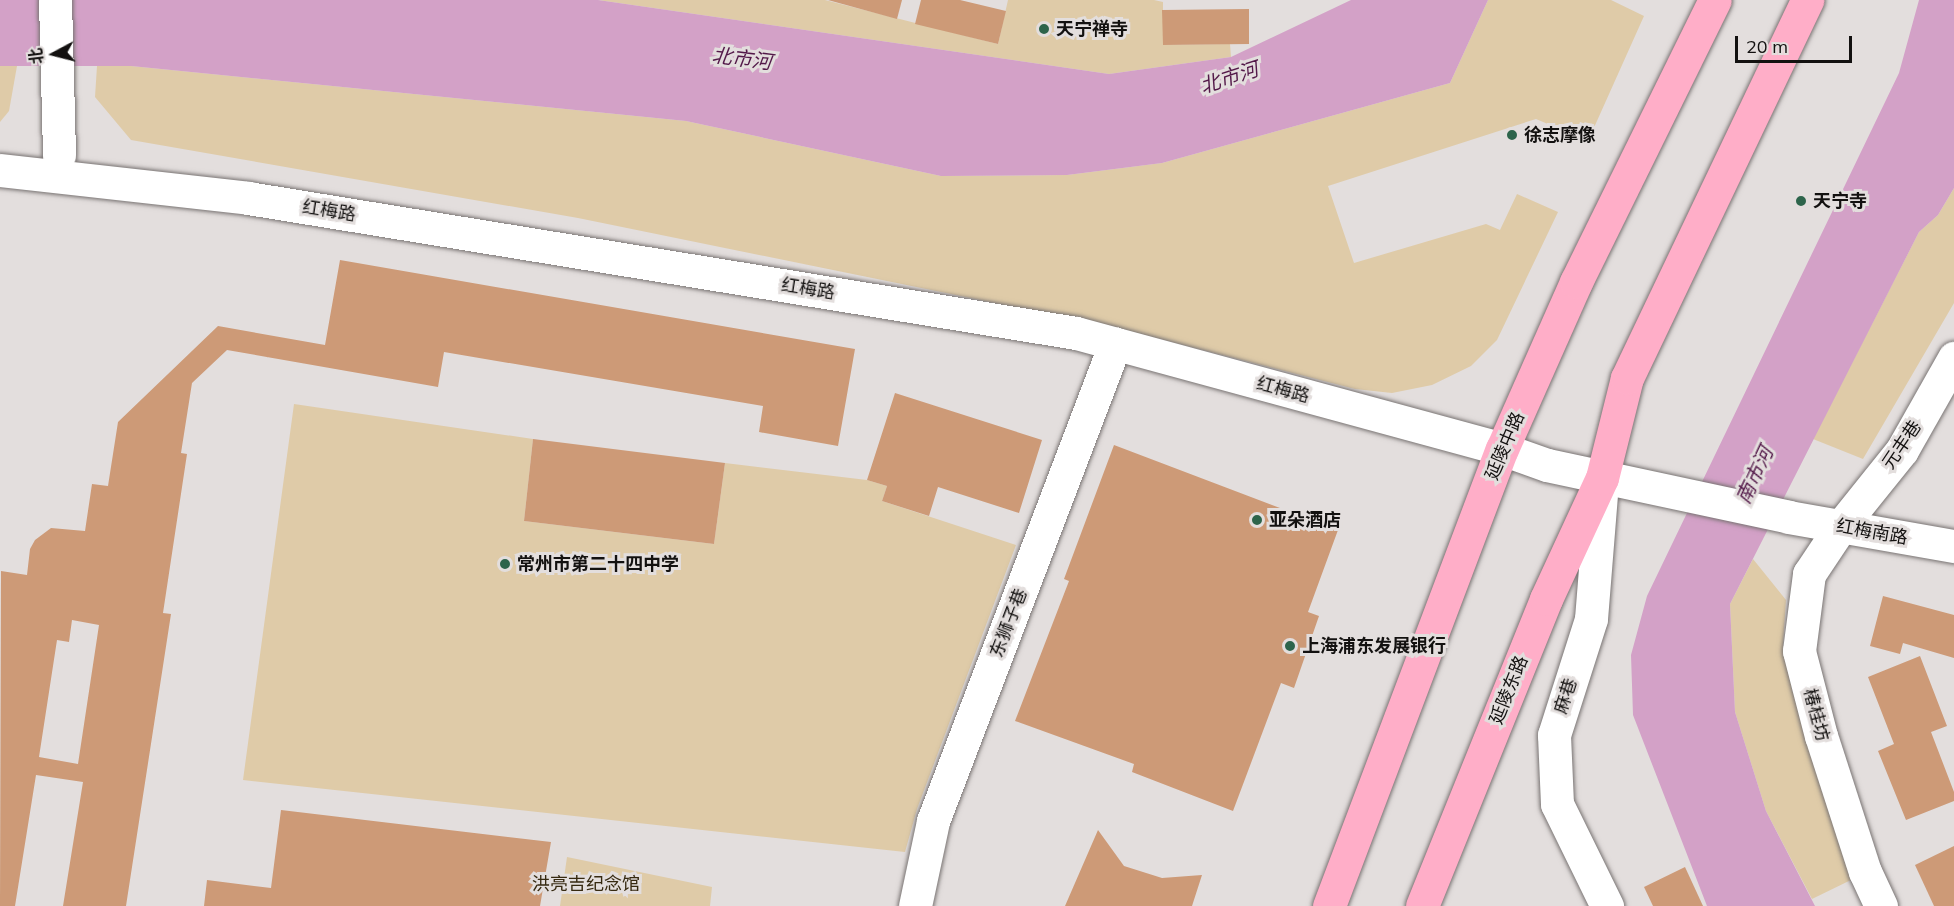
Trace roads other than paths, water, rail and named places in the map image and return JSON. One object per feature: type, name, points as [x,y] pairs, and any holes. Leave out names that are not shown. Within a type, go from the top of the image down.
[{"type":"main road","name":"延陵中路","points":[[1329,906],[1502,449],[1576,282],[1715,0]]},
{"type":"main road","points":[[1602,478],[1627,378],[1807,0]]},
{"type":"main road","name":"延陵东路","points":[[1422,906],[1546,599],[1602,478]]},
{"type":"street","points":[[55,0],[59,155]]},
{"type":"street","name":"红梅路","points":[[0,170],[248,198],[1076,333],[1502,449],[1547,465],[1602,478]]},
{"type":"street","name":"东狮子巷","points":[[915,906],[933,821],[1115,344]]},
{"type":"street","name":"元丰巷","points":[[1841,526],[1902,450],[1954,358]]},
{"type":"street","name":"红梅南路","points":[[1602,478],[1789,517],[1954,546]]},
{"type":"street","name":"麻巷","points":[[1602,478],[1591,619],[1554,735],[1557,804],[1607,906]]},
{"type":"street","name":"椿桂坊","points":[[1841,526],[1809,574],[1799,651],[1821,736],[1865,872],[1881,906]]},
{"type":"water","name":"北市河","points":[[0,0],[598,0],[1109,74],[1231,57],[1351,0],[1488,0],[1450,83],[1162,163],[1067,175],[941,176],[686,121],[131,66],[0,66]]},
{"type":"water","name":"南市河","points":[[1919,0],[1954,0],[1954,188],[1938,215],[1919,232],[1730,604],[1735,712],[1766,811],[1815,906],[1707,906],[1633,715],[1631,655],[1647,596],[1899,73]]},
{"type":"place","name":"天宁禅寺","points":[[1044,29]]},
{"type":"place","name":"徐志摩像","points":[[1512,135]]},
{"type":"place","name":"天宁寺","points":[[1801,201]]},
{"type":"place","name":"亚朵酒店","points":[[1257,520]]},
{"type":"place","name":"常州市第二十四中学","points":[[505,564]]},
{"type":"place","name":"上海浦东发展银行","points":[[1290,646]]},
{"type":"park label","name":"洪亮吉纪念馆","points":[[586,884]]}]
